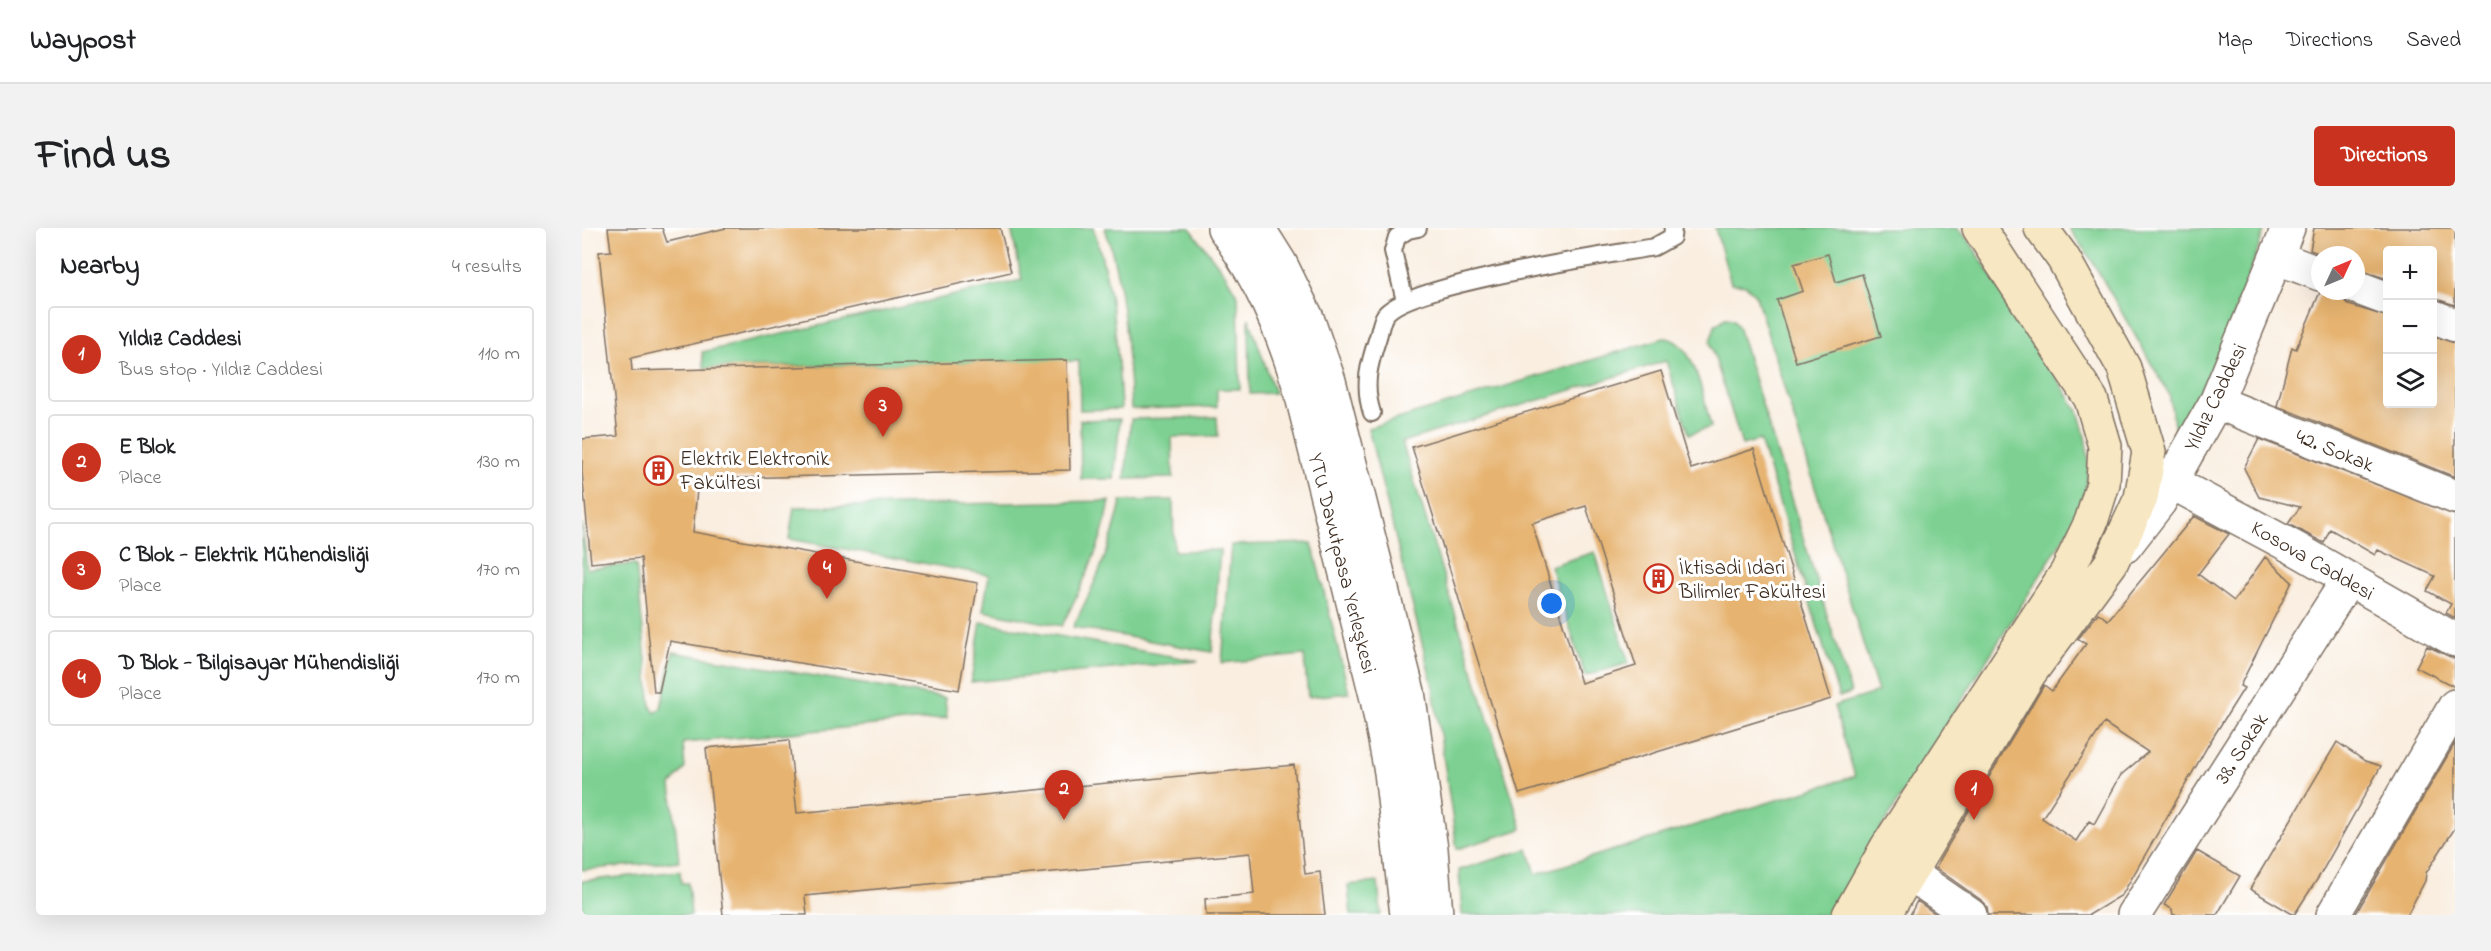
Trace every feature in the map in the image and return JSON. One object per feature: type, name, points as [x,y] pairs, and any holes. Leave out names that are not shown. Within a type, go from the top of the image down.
[{"type":"main road","points":[[1849,915],[1887,847],[2067,572],[2091,522],[2103,484],[2104,446],[2091,399],[1979,228]]},
{"type":"main road","points":[[2041,228],[2063,258],[2124,368],[2149,452],[2141,498],[2111,563]]},
{"type":"main road","name":"Yıldız Caddesi","points":[[1884,915],[2029,674],[2111,563]]},
{"type":"street","name":"YTU Davutpasa Yerleşkesi","points":[[1224,228],[1247,260],[1268,298],[1286,340],[1300,388],[1377,699],[1391,772],[1407,915]]},
{"type":"street","name":"YTU Davutpasa Yerleşkesi","points":[[1258,228],[1280,263],[1307,318],[1339,422],[1408,692],[1431,849],[1436,915]]},
{"type":"street","name":"Yıldız Caddesi","points":[[2111,563],[2160,501],[2216,402],[2283,243]]},
{"type":"street","points":[[2283,243],[2311,266]]},
{"type":"street","points":[[2365,290],[2383,297]]},
{"type":"street","points":[[2437,318],[2455,325]]},
{"type":"street","name":"42. Sokak","points":[[2216,402],[2455,497]]},
{"type":"street","name":"Kosova Caddesi","points":[[2171,482],[2298,550],[2455,640]]},
{"type":"street","name":"38. Sokak","points":[[2134,915],[2348,580]]},
{"type":"street","points":[[2333,915],[2455,706]]},
{"type":"street","points":[[1908,872],[1970,915]]},
{"type":"lane","points":[[1405,301],[1393,251],[1397,237],[1418,228]]},
{"type":"lane","points":[[1372,413],[1366,394],[1367,371],[1385,315],[1405,301],[1491,276],[1654,247],[1672,237],[1673,228]]},
{"type":"green space","points":[[1011,228],[1093,228],[1110,295],[1121,409],[1080,410],[1079,361],[704,368],[702,352],[1022,280]]},
{"type":"green space","points":[[1105,228],[1190,228],[1225,274],[1238,296],[1240,389],[1217,389],[1217,407],[1131,409],[1121,294]]},
{"type":"green space","points":[[1715,228],[1956,228],[1970,242],[2078,411],[2085,438],[2088,475],[2078,515],[1877,835],[1832,915],[1462,915],[1459,870],[1528,849],[1536,874],[1855,776],[1834,706],[1878,692],[1756,296],[1746,285],[1731,283]]},
{"type":"green space","points":[[2069,228],[2265,228],[2228,333],[2204,384],[2175,431],[2169,394],[2092,261]]},
{"type":"green space","points":[[1249,318],[1275,393],[1250,394]]},
{"type":"green space","points":[[1725,318],[1733,319],[1738,326],[1851,693],[1839,697],[1760,440],[1742,445],[1710,342],[1715,326]]},
{"type":"green space","points":[[1664,338],[1675,341],[1691,360],[1697,373],[1711,427],[1689,434],[1666,361],[1402,442],[1522,829],[1457,849],[1433,687],[1368,428]]},
{"type":"green space","points":[[1217,417],[1218,436],[1172,437],[1173,478],[1125,479],[1131,419]]},
{"type":"green space","points":[[1120,419],[1114,479],[1081,479],[1080,420]]},
{"type":"green space","points":[[1173,500],[1174,551],[1220,550],[1212,652],[1073,627],[1102,566],[1121,501]]},
{"type":"green space","points":[[1110,501],[1097,550],[1062,626],[983,611],[989,575],[789,539],[794,507]]},
{"type":"green space","points":[[582,524],[587,569],[636,564],[651,707],[655,713],[661,708],[673,652],[945,698],[947,718],[683,743],[685,768],[671,785],[679,861],[582,870]]},
{"type":"green space","points":[[1312,543],[1349,693],[1308,697],[1304,655],[1222,663],[1231,545]]},
{"type":"green space","points":[[1595,552],[1629,663],[1585,676],[1550,566]]},
{"type":"green space","points":[[981,622],[1198,661],[971,682]]},
{"type":"green space","points":[[680,871],[681,883],[688,883],[691,915],[582,915],[582,881]]},
{"type":"green space","points":[[1378,882],[1381,915],[1351,915],[1348,885]]},
{"type":"building","points":[[608,228],[662,228],[667,242],[726,228],[1000,228],[1011,272],[631,358],[632,371],[1067,360],[1070,470],[698,479],[693,532],[978,583],[959,690],[670,641],[659,692],[654,692],[641,558],[591,563],[582,472],[582,439],[618,436],[599,252],[611,251]]},
{"type":"building","points":[[2314,228],[2455,228],[2455,305],[2437,299],[2437,246],[2383,246],[2383,277],[2365,272],[2365,246],[2311,246],[2310,250]]},
{"type":"building","points":[[1828,254],[1836,282],[1862,274],[1881,336],[1796,362],[1777,300],[1803,291],[1794,264]]},
{"type":"building","points":[[2317,300],[2343,300],[2349,305],[2383,315],[2383,408],[2437,408],[2437,337],[2455,343],[2455,477],[2277,406],[2292,347],[2296,349]]},
{"type":"building","name":"İktisadi Idari Bilimler Fakültesi","points":[[1661,371],[1691,469],[1754,449],[1831,699],[1519,794],[1412,447]],"holes":[[[1586,506],[1636,666],[1581,683],[1532,523]]]},
{"type":"building","points":[[2259,439],[2455,515],[2455,618],[2446,613],[2451,604],[2427,591],[2435,576],[2378,550],[2375,555],[2330,529],[2324,543],[2288,524],[2300,507],[2259,497],[2244,468]]},
{"type":"building","points":[[2194,516],[2229,534],[2198,574],[2234,601],[2265,557],[2292,582],[2240,686],[2244,688],[2210,742],[2122,895],[2089,915],[1988,915],[1987,907],[1981,900],[1936,868],[2044,685],[2052,691],[2086,644],[2078,639],[2098,613],[2108,620]],"holes":[[[2104,723],[2148,752],[2121,775],[2094,824],[2089,821],[2076,841],[2042,818]]]},
{"type":"building","points":[[2427,646],[2455,659],[2455,687],[2416,667]]},
{"type":"building","points":[[789,740],[797,813],[1294,765],[1305,874],[1320,872],[1325,915],[1206,915],[1205,899],[1254,894],[1250,853],[805,896],[807,915],[723,915],[706,748]]},
{"type":"building","points":[[2337,742],[2365,761],[2381,766],[2320,875],[2294,915],[2250,889]]},
{"type":"building","points":[[2455,743],[2455,828],[2426,873],[2425,881],[2407,915],[2355,915]]},
{"type":"building","points":[[2197,851],[2240,876],[2217,915],[2173,915],[2172,909],[2164,905]]},
{"type":"building","points":[[1917,901],[1937,915],[1910,915]]},
{"type":"place","name":"C Blok - Elektrik Mühendisliği","points":[[883,437]]},
{"type":"place","name":"Elektrik Elektronik Fakültesi","points":[[659,470]]},
{"type":"place","name":"İktisadi Idari Bilimler Fakültesi","points":[[1658,579]]},
{"type":"place","name":"D Blok - Bilgisayar Mühendisliği","points":[[827,599]]},
{"type":"place","name":"E Blok","points":[[1064,820]]},
{"type":"place","name":"Yıldız Caddesi","points":[[1974,820]]}]
